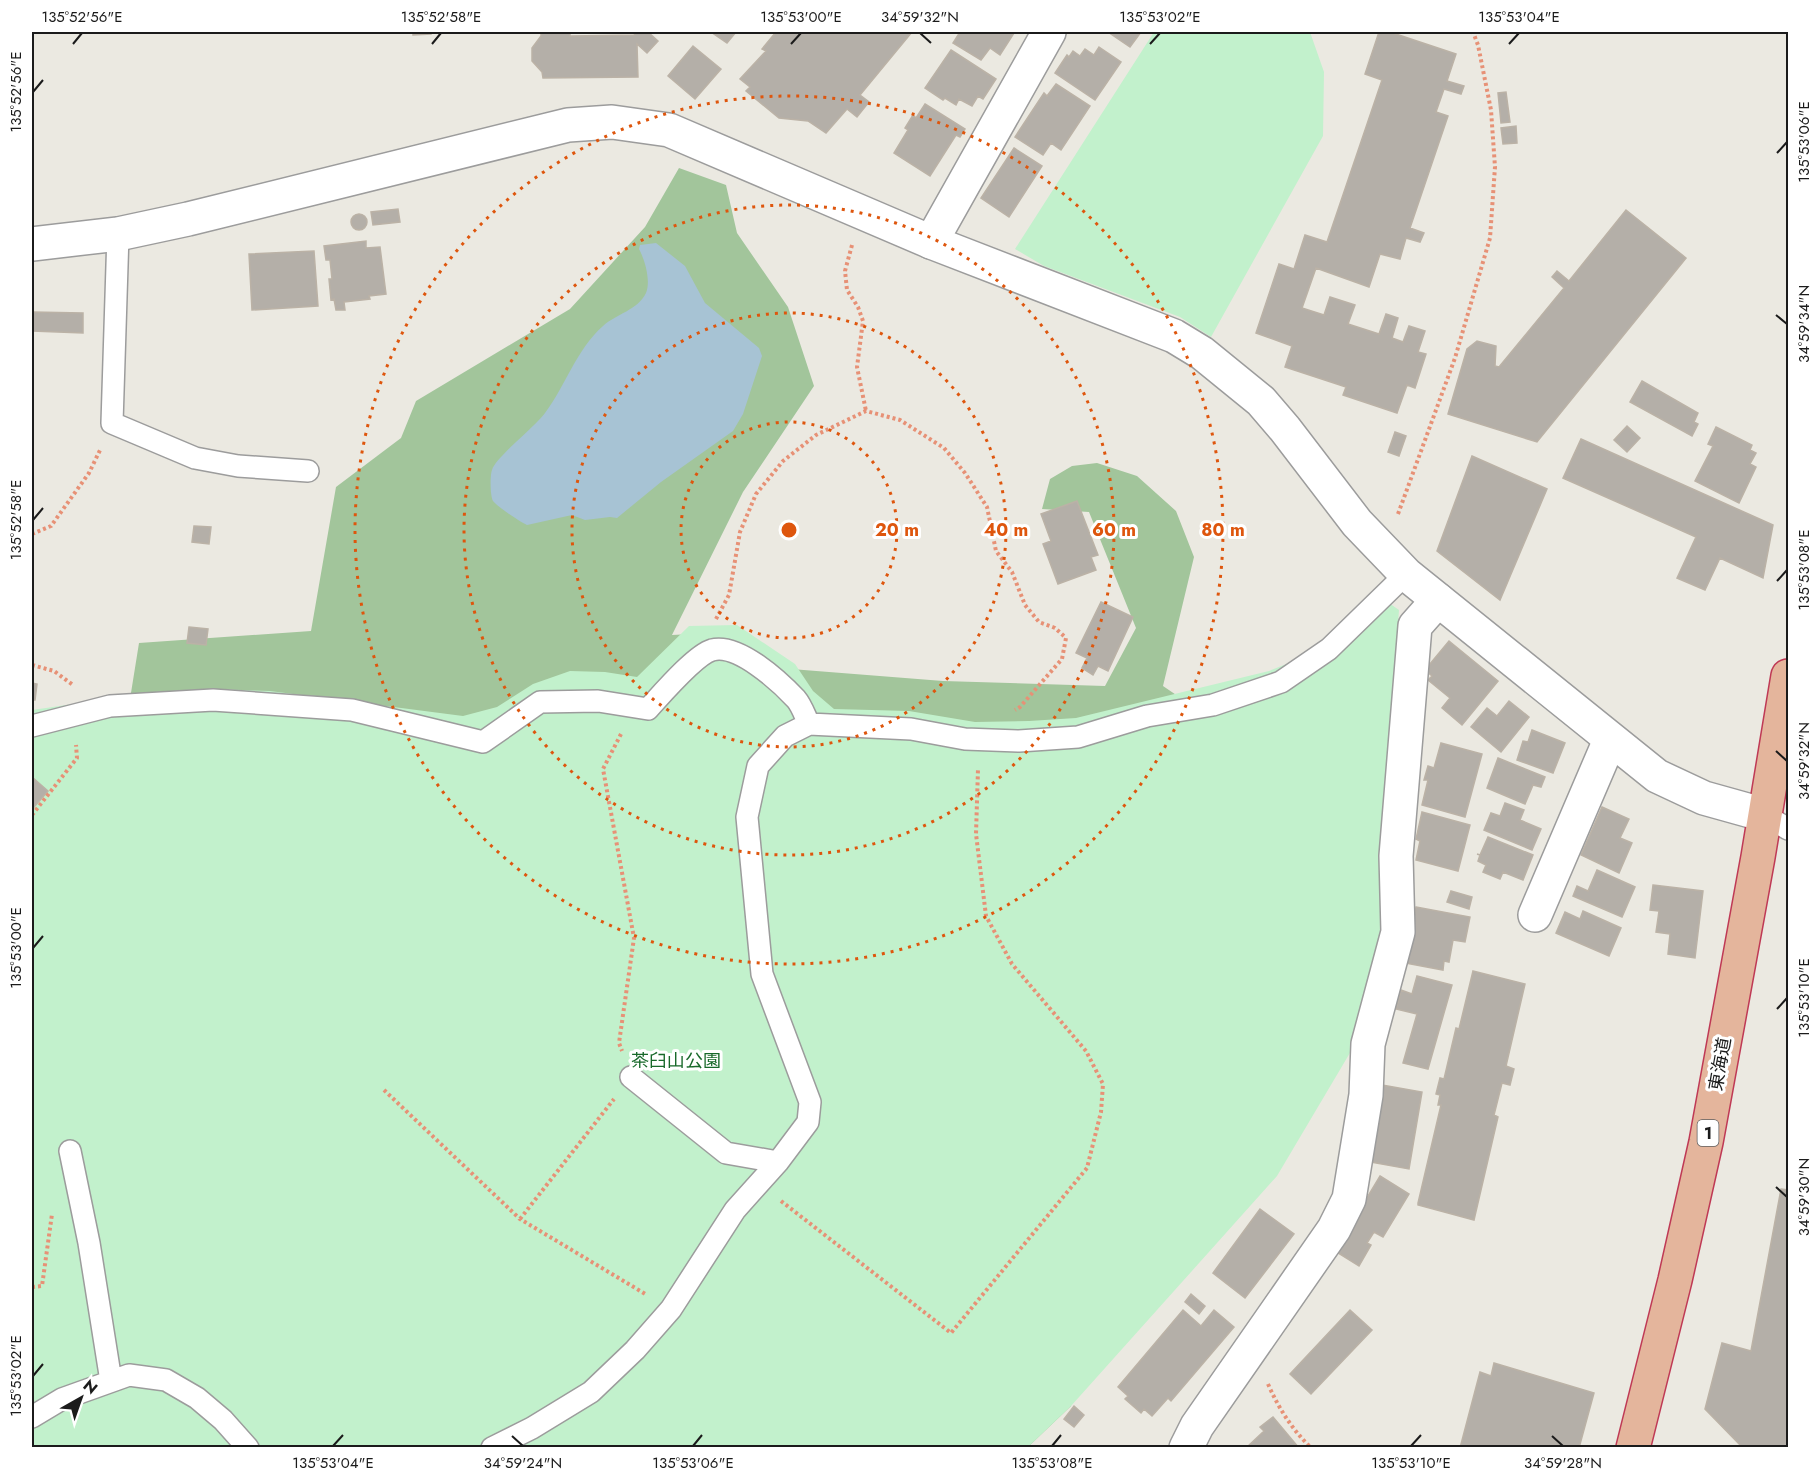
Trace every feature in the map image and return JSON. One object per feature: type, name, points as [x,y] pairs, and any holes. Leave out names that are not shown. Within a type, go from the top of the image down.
[{"type":"highway","name":"東海道","points":[[1632,1448],[1675,1280],[1777,822],[1788,676]]},
{"type":"street","points":[[931,242],[1049,32]]},
{"type":"street","points":[[32,244],[118,234],[568,125],[612,122],[669,130],[931,242],[1174,336],[1203,353],[1261,401],[1357,522],[1395,562],[1438,600],[1657,776],[1704,798],[1777,822]]},
{"type":"street","points":[[1186,1448],[1197,1426],[1334,1229],[1349,1198],[1366,1095],[1368,1044],[1398,932],[1396,856],[1415,626],[1438,600]]},
{"type":"street","points":[[1535,915],[1610,740]]},
{"type":"lane","points":[[118,234],[112,423],[195,458],[238,466],[308,471]]},
{"type":"lane","points":[[492,1448],[532,1428],[591,1392],[635,1350],[671,1309],[735,1210],[808,1122],[810,1102],[762,974],[747,817],[758,766],[785,736],[809,724],[911,729],[979,740],[1019,741],[1078,737],[1147,716],[1212,705],[1281,682],[1329,649],[1395,562]]},
{"type":"lane","points":[[32,726],[103,707],[213,700],[352,711],[483,742],[540,702],[598,702],[648,709],[693,663],[711,650],[730,649],[748,658],[798,701],[809,724]]},
{"type":"lane","points":[[631,1077],[726,1153],[777,1162]]},
{"type":"lane","points":[[70,1151],[89,1243],[111,1381]]},
{"type":"lane","points":[[32,1417],[62,1399],[129,1375],[166,1380],[197,1398],[223,1420],[248,1448]]},
{"type":"path","points":[[1395,562],[1490,238],[1495,167],[1491,110],[1478,45],[1473,32]]},
{"type":"path","points":[[862,213],[844,271],[847,290],[858,307],[863,321],[857,367],[866,411]]},
{"type":"path","points":[[711,650],[716,620],[729,595],[740,531],[756,494],[783,461],[816,435],[866,411],[900,420],[944,448],[965,473],[987,507],[996,551],[1012,572],[1024,605],[1039,622],[1055,628],[1066,638],[1062,659],[1020,707],[992,722],[979,740],[976,834],[986,916],[1012,964],[1086,1051],[1103,1084],[1101,1112],[1087,1168],[951,1333],[784,1203]]},
{"type":"path","points":[[32,534],[51,526],[89,473],[112,423]]},
{"type":"path","points":[[32,665],[54,671],[103,707]]},
{"type":"path","points":[[520,1219],[631,1077],[619,1043],[634,938],[603,769],[619,736],[648,709]]},
{"type":"path","points":[[32,815],[77,758],[72,716]]},
{"type":"path","points":[[384,1090],[520,1219],[671,1309]]},
{"type":"path","points":[[32,1287],[42,1286],[52,1209]]},
{"type":"path","points":[[1252,1348],[1278,1406],[1311,1448]]},
{"type":"green space","points":[[1154,32],[1310,32],[1324,72],[1323,136],[1211,337],[1180,317],[1044,266],[1015,249]]},
{"type":"green space","points":[[679,168],[726,185],[737,233],[788,307],[814,386],[743,492],[672,635],[732,632],[791,669],[943,681],[1105,686],[1136,628],[1089,512],[1042,509],[1050,479],[1072,466],[1097,463],[1137,476],[1176,511],[1194,557],[1163,686],[1219,724],[1071,1406],[1028,1447],[32,848],[126,724],[139,643],[311,631],[336,487],[401,438],[416,401],[570,309],[645,227]]},
{"type":"green space","name":"茶臼山公園","points":[[1373,592],[1399,610],[1384,815],[1389,927],[1357,1041],[1277,1176],[1071,1406],[1028,1447],[32,1447],[32,710],[156,692],[213,689],[270,691],[463,716],[497,707],[533,684],[570,671],[605,672],[637,677],[689,626],[737,625],[795,664],[813,691],[834,709],[909,711],[975,722],[1076,718],[1269,671],[1314,653]]},
{"type":"water","points":[[656,243],[685,266],[705,303],[759,348],[762,356],[743,414],[733,431],[661,482],[617,518],[585,520],[572,515],[527,525],[493,501],[491,495],[492,470],[495,464],[545,413],[578,357],[594,335],[608,322],[638,304],[642,299],[646,293],[648,277],[639,249],[640,245]]},
{"type":"building","points":[[413,32],[431,32],[431,34],[413,35]]},
{"type":"building","points":[[541,32],[570,32],[570,36],[634,35],[637,32],[648,32],[658,41],[647,53],[637,44],[638,77],[543,78],[542,72],[532,61],[532,48],[541,36]]},
{"type":"building","points":[[711,32],[736,32],[727,43]]},
{"type":"building","points":[[776,32],[912,32],[860,95],[869,102],[857,117],[847,109],[826,133],[808,121],[779,118],[746,91],[750,87],[740,79],[766,51],[762,49]]},
{"type":"building","points":[[960,32],[1014,33],[1000,55],[990,48],[981,60],[953,43]]},
{"type":"building","points":[[1108,32],[1141,32],[1130,47]]},
{"type":"building","points":[[1379,32],[1390,32],[1456,54],[1447,81],[1464,86],[1461,94],[1444,89],[1436,112],[1448,116],[1410,228],[1424,233],[1420,242],[1406,238],[1400,259],[1380,254],[1369,287],[1316,268],[1302,308],[1324,315],[1330,297],[1355,305],[1348,324],[1379,334],[1386,314],[1398,318],[1392,338],[1403,342],[1409,326],[1425,331],[1418,352],[1426,354],[1415,388],[1407,385],[1397,413],[1343,395],[1346,387],[1285,367],[1292,346],[1256,333],[1279,264],[1294,269],[1305,235],[1327,242],[1382,80],[1365,74]]},
{"type":"building","points":[[693,46],[721,69],[695,99],[668,76]]},
{"type":"building","points":[[1099,47],[1121,62],[1095,100],[1055,73],[1067,55],[1069,57],[1073,51],[1080,56],[1085,49],[1094,55]]},
{"type":"building","points":[[951,50],[996,79],[983,99],[978,96],[972,106],[959,99],[956,105],[945,98],[943,100],[925,88]]},
{"type":"building","points":[[1056,84],[1090,106],[1061,150],[1051,143],[1043,155],[1015,137],[1044,93],[1047,96]]},
{"type":"building","points":[[1506,92],[1510,122],[1501,123],[1498,93]]},
{"type":"building","points":[[925,104],[965,129],[960,137],[956,135],[930,176],[894,153],[908,130],[905,128],[913,115],[916,118]]},
{"type":"building","points":[[1516,126],[1517,143],[1503,144],[1501,128]]},
{"type":"building","points":[[1014,148],[1042,166],[1009,217],[981,198]]},
{"type":"building","points":[[398,209],[400,222],[373,225],[371,212]]},
{"type":"building","points":[[1626,210],[1686,258],[1537,442],[1448,414],[1467,349],[1477,341],[1496,346],[1495,366],[1499,367],[1564,288],[1552,277],[1557,271],[1569,281]]},
{"type":"building","points":[[359,214],[365,216],[367,222],[365,228],[359,230],[353,228],[351,222],[353,216]]},
{"type":"building","points":[[366,241],[366,248],[380,247],[386,294],[369,296],[370,299],[344,302],[345,310],[336,310],[334,299],[331,300],[330,260],[326,260],[324,246]]},
{"type":"building","points":[[314,251],[318,306],[252,310],[249,254]]},
{"type":"building","points":[[32,312],[83,313],[83,333],[32,331]]},
{"type":"building","points":[[1642,381],[1698,413],[1694,422],[1698,424],[1692,436],[1630,402]]},
{"type":"building","points":[[1627,426],[1640,438],[1627,452],[1614,440]]},
{"type":"building","points":[[1716,427],[1752,445],[1750,450],[1756,453],[1750,464],[1756,467],[1739,503],[1695,481],[1713,446],[1708,444]]},
{"type":"building","points":[[1395,432],[1406,436],[1399,456],[1388,452]]},
{"type":"building","points":[[1581,439],[1773,525],[1763,578],[1720,558],[1705,590],[1677,578],[1696,537],[1563,478]]},
{"type":"building","points":[[1472,456],[1547,489],[1500,600],[1437,551]]},
{"type":"building","points":[[1077,501],[1098,555],[1091,557],[1096,570],[1058,584],[1043,544],[1051,541],[1041,514]]},
{"type":"building","points":[[194,526],[211,527],[209,544],[192,542]]},
{"type":"building","points":[[1101,602],[1133,617],[1108,671],[1098,666],[1093,675],[1082,668],[1087,658],[1076,653]]},
{"type":"building","points":[[189,627],[208,629],[206,645],[187,643]]},
{"type":"building","points":[[1449,641],[1498,681],[1462,725],[1442,708],[1450,698],[1428,680],[1432,676],[1425,670]]},
{"type":"building","points":[[32,683],[37,684],[35,700],[32,700]]},
{"type":"building","points":[[1509,701],[1529,717],[1501,752],[1471,727],[1487,708],[1497,716]]},
{"type":"building","points":[[1532,730],[1565,743],[1553,773],[1517,760],[1523,741],[1528,742]]},
{"type":"building","points":[[1441,743],[1482,754],[1465,817],[1422,805],[1428,780],[1424,780],[1428,766],[1434,768]]},
{"type":"building","points":[[1498,758],[1545,777],[1541,787],[1533,785],[1525,804],[1487,788]]},
{"type":"building","points":[[32,777],[48,791],[34,807],[32,804]]},
{"type":"building","points":[[1505,803],[1524,810],[1520,820],[1541,829],[1532,850],[1484,830],[1491,813],[1500,816]]},
{"type":"building","points":[[1602,807],[1629,819],[1620,838],[1632,843],[1619,873],[1581,855]]},
{"type":"building","points":[[1422,812],[1470,825],[1458,871],[1416,860],[1420,841],[1416,839]]},
{"type":"building","points":[[1488,837],[1533,855],[1523,880],[1503,872],[1500,879],[1483,872],[1486,865],[1478,861]]},
{"type":"building","points":[[1597,870],[1635,887],[1622,917],[1573,896],[1577,886],[1588,891]]},
{"type":"building","points":[[1653,885],[1703,891],[1695,958],[1668,954],[1670,934],[1656,932],[1659,911],[1650,910]]},
{"type":"building","points":[[1451,891],[1472,897],[1469,909],[1447,902]]},
{"type":"building","points":[[1416,907],[1470,917],[1465,942],[1453,940],[1449,962],[1444,961],[1443,970],[1405,963]]},
{"type":"building","points":[[1583,911],[1621,928],[1609,956],[1556,933],[1565,912],[1580,919]]},
{"type":"building","points":[[1473,971],[1525,984],[1506,1066],[1514,1069],[1510,1085],[1502,1083],[1494,1115],[1498,1117],[1474,1220],[1418,1205],[1441,1105],[1438,1105],[1440,1095],[1436,1094],[1440,1078],[1444,1079]]},
{"type":"building","points":[[1417,976],[1452,985],[1428,1069],[1403,1063],[1417,1014],[1396,1009],[1401,990],[1412,994]]},
{"type":"building","points":[[1382,1085],[1422,1092],[1409,1169],[1370,1162]]},
{"type":"building","points":[[1380,1176],[1409,1194],[1383,1237],[1374,1232],[1367,1243],[1371,1245],[1359,1266],[1335,1251]]},
{"type":"building","points":[[1781,1189],[1788,1190],[1788,1448],[1743,1448],[1705,1409],[1722,1343],[1751,1351]]},
{"type":"building","points":[[1260,1209],[1294,1234],[1245,1298],[1213,1273]]},
{"type":"building","points":[[1191,1294],[1205,1306],[1199,1314],[1185,1302]]},
{"type":"building","points":[[1183,1310],[1201,1326],[1214,1310],[1234,1327],[1171,1401],[1168,1398],[1152,1416],[1144,1409],[1141,1413],[1125,1399],[1128,1396],[1118,1387]]},
{"type":"building","points":[[1350,1310],[1372,1330],[1311,1394],[1290,1374]]},
{"type":"building","points":[[1494,1363],[1594,1393],[1579,1448],[1460,1448],[1480,1372],[1491,1376]]},
{"type":"building","points":[[1074,1406],[1084,1415],[1074,1427],[1064,1419]]},
{"type":"building","points":[[1273,1417],[1299,1448],[1246,1448],[1264,1431],[1260,1427]]}]
